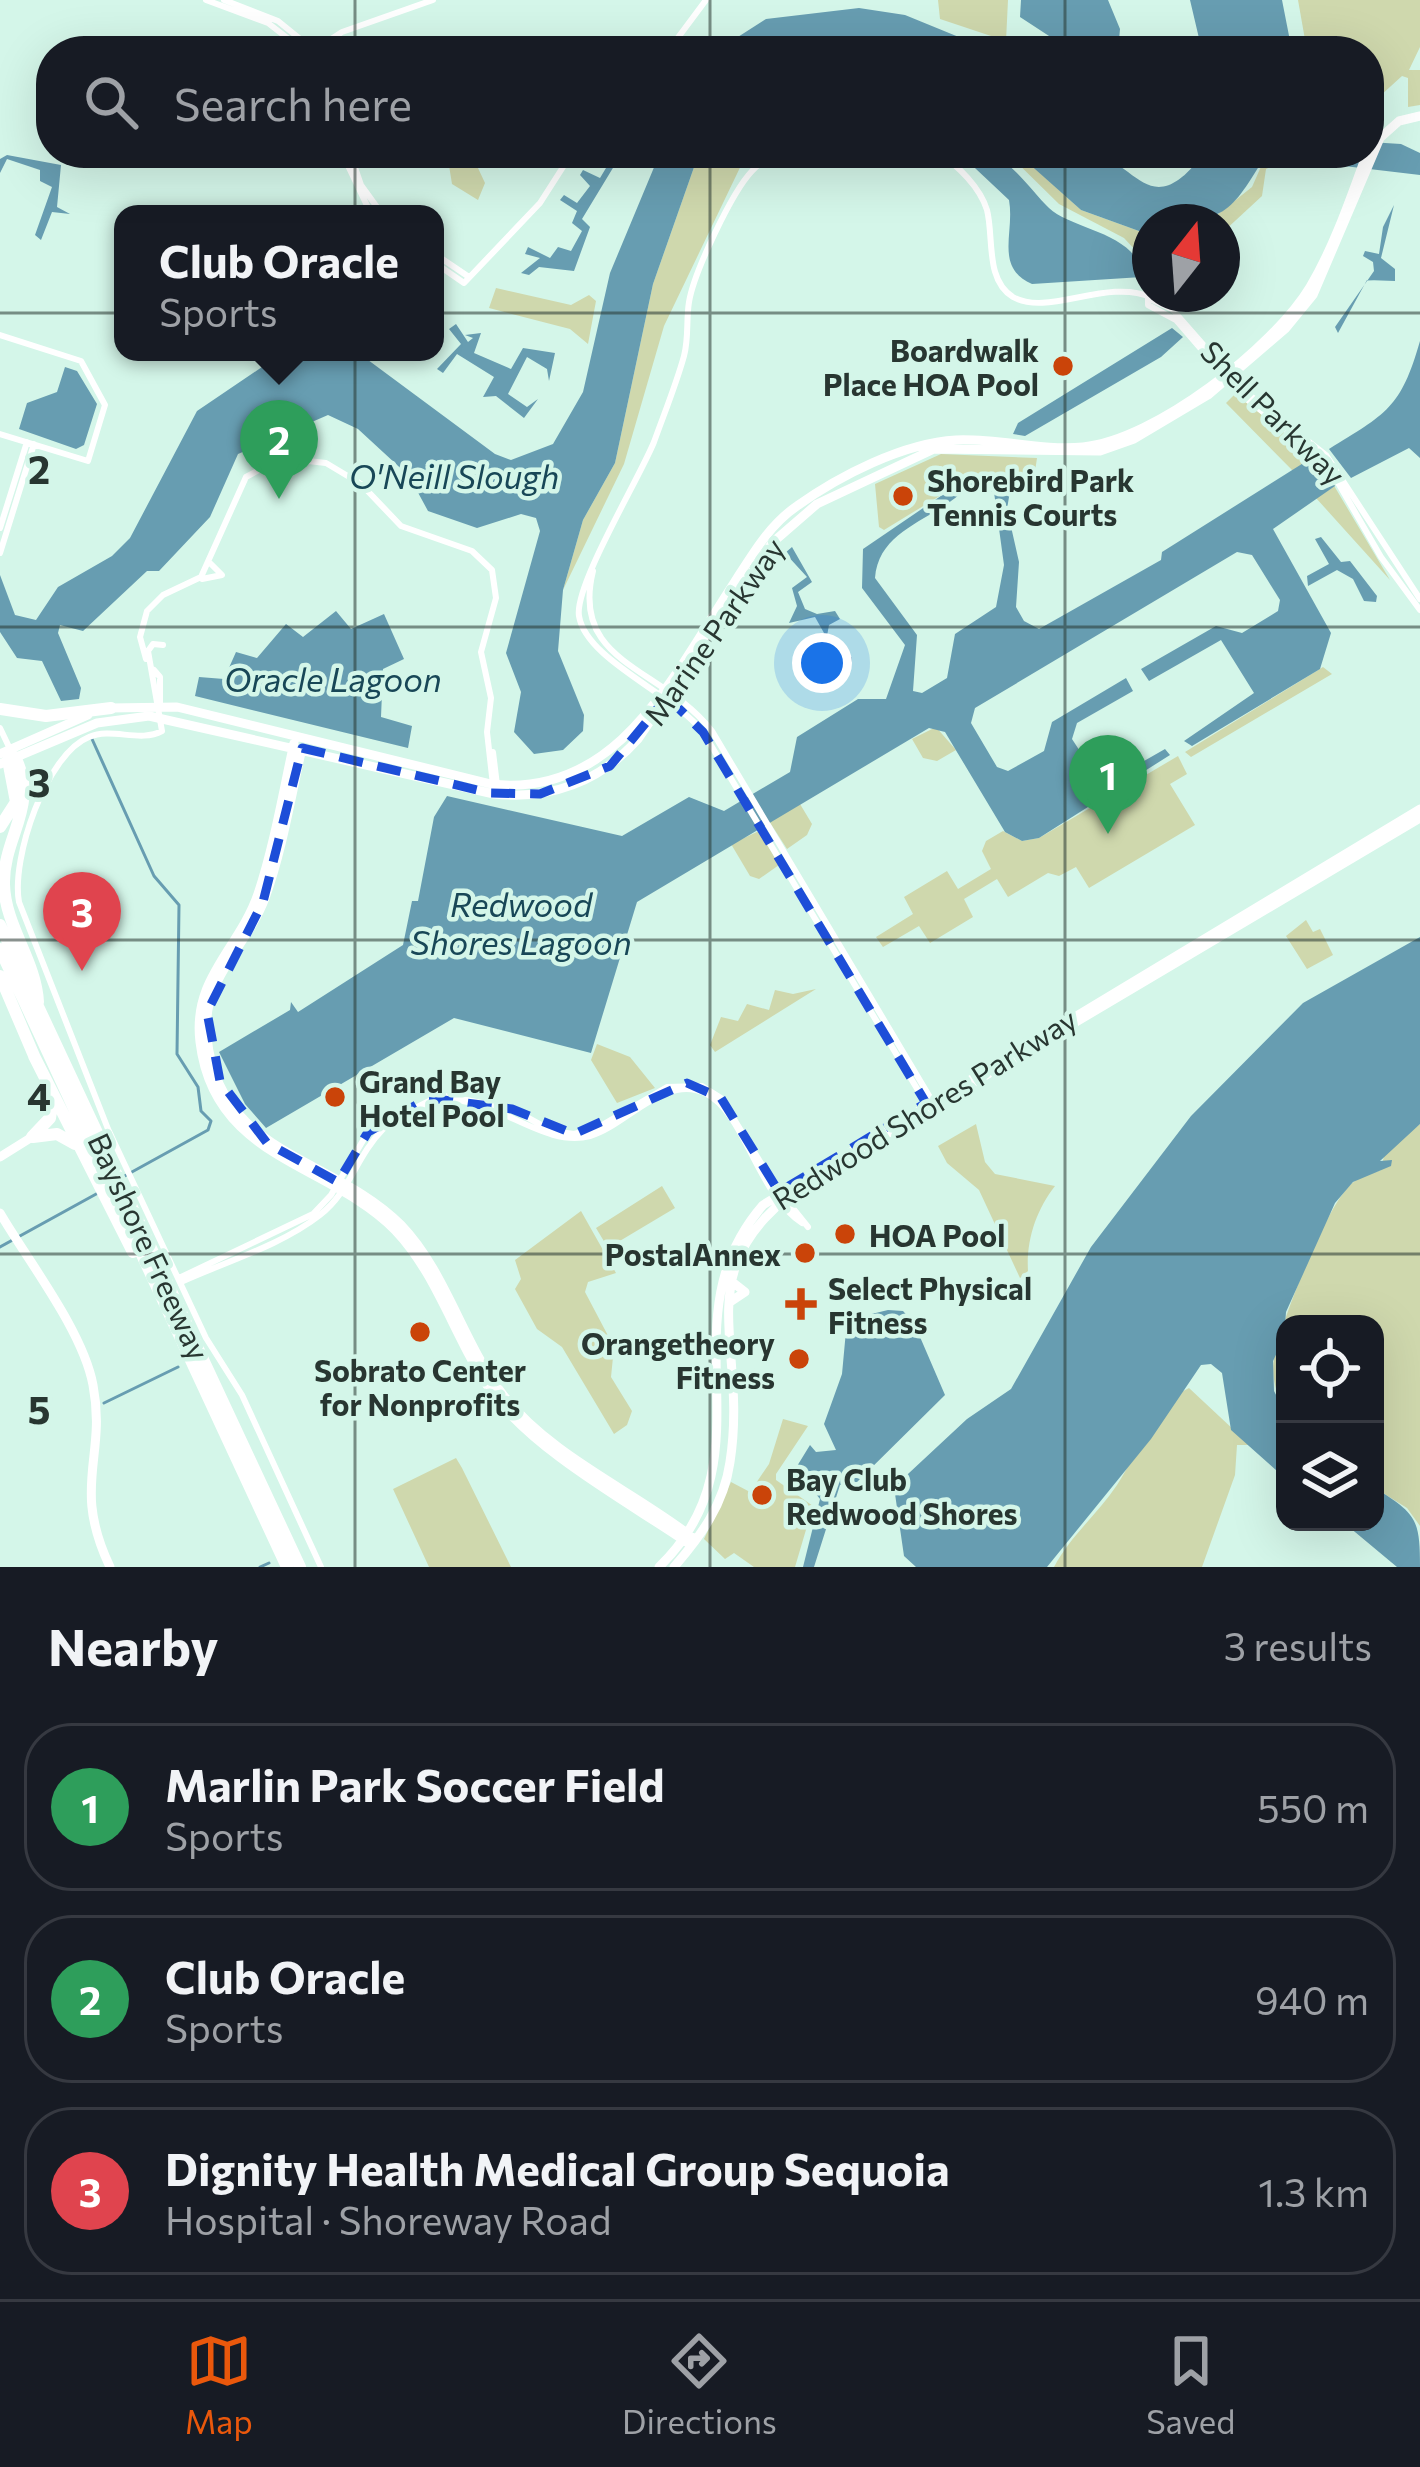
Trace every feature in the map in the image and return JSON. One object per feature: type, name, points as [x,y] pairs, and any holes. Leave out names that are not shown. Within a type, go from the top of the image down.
[{"type":"highway","points":[[0,709],[50,716],[111,708]]},
{"type":"highway","points":[[4,823],[16,797],[5,755]]},
{"type":"highway","points":[[5,755],[27,798],[6,861],[5,895],[38,987],[38,1010]]},
{"type":"highway","points":[[0,783],[11,797],[4,823]]},
{"type":"highway","name":"Bayshore Freeway","points":[[0,925],[183,1342],[293,1566]]},
{"type":"highway","name":"Bayshore Freeway","points":[[0,949],[252,1463],[293,1566]]},
{"type":"highway","points":[[0,976],[53,1103],[50,1118],[32,1137]]},
{"type":"highway","points":[[34,1055],[77,1145]]},
{"type":"highway","points":[[32,1137],[57,1134],[77,1145],[115,1182]]},
{"type":"main road","points":[[1384,135],[1420,113]]},
{"type":"main road","name":"Marine Parkway","points":[[1362,177],[1365,168]]},
{"type":"main road","name":"Marine Parkway","points":[[5,755],[104,721],[163,717],[494,788],[552,782],[592,767],[634,730],[666,691],[776,538],[817,504],[934,449],[1100,452],[1182,412],[1227,376],[1302,299],[1365,168]]},
{"type":"main road","name":"Marine Parkway","points":[[5,755],[111,708],[160,705],[299,743]]},
{"type":"main road","points":[[299,743],[259,890],[206,982],[199,1040],[213,1084],[241,1129],[277,1158],[379,1206],[409,1234],[514,1408],[690,1540]]},
{"type":"main road","name":"Redwood Shores Parkway","points":[[659,1567],[690,1540],[710,1488],[718,1450],[714,1327],[722,1279],[744,1230],[779,1198],[1420,814]]},
{"type":"main road","points":[[0,1157],[32,1137]]},
{"type":"main road","name":"Redwood Shores Parkway","points":[[674,1567],[717,1506],[730,1467],[726,1312],[731,1281],[779,1198]]},
{"type":"main road","points":[[0,1213],[90,1372],[96,1409],[88,1502],[110,1567]]},
{"type":"street","points":[[206,0],[268,23],[288,36]]},
{"type":"street","points":[[224,0],[278,21],[295,36]]},
{"type":"street","points":[[336,36],[433,0]]},
{"type":"street","points":[[679,36],[706,0]]},
{"type":"street","points":[[352,168],[367,205]]},
{"type":"street","points":[[353,168],[375,205]]},
{"type":"street","points":[[466,280],[540,202],[562,168]]},
{"type":"street","points":[[759,168],[749,174],[691,295],[684,353],[663,418],[594,568],[586,607],[595,634],[666,691],[728,765],[931,1105]]},
{"type":"street","name":"Shell Parkway","points":[[959,168],[984,202],[996,272],[1010,295],[1033,303],[1125,290],[1151,297],[1176,312],[1227,376],[1326,463],[1381,557],[1420,610]]},
{"type":"street","points":[[444,262],[466,280]]},
{"type":"street","points":[[444,268],[466,280]]},
{"type":"street","points":[[0,335],[85,364],[105,405],[88,461],[0,434]]},
{"type":"street","name":"Shell Parkway","points":[[1227,376],[1326,455],[1420,599]]},
{"type":"street","points":[[0,528],[30,443]]},
{"type":"street","points":[[0,554],[30,443]]},
{"type":"street","points":[[194,584],[211,560],[243,481],[264,464],[294,457],[349,474],[411,532],[477,554],[492,570],[497,590],[481,652],[491,698],[490,747],[499,766],[494,788]]},
{"type":"street","points":[[153,670],[140,637],[147,611],[163,595],[222,575],[211,560]]},
{"type":"street","points":[[163,645],[149,648],[163,717],[155,735],[99,734],[68,750],[48,781],[16,876],[22,913],[115,1182],[180,1280],[206,1338],[242,1394],[321,1567]]},
{"type":"street","points":[[0,728],[5,755]]},
{"type":"street","points":[[180,1280],[313,1214],[339,1186],[368,1132],[429,1098],[451,1096],[504,1107],[552,1131],[574,1134],[597,1128],[667,1087],[687,1083],[721,1098],[779,1198],[806,1226]]},
{"type":"highlighted area","points":[[667,697],[703,732],[926,1103],[779,1192],[721,1098],[687,1083],[574,1134],[512,1109],[429,1098],[368,1132],[338,1182],[267,1143],[220,1081],[207,1012],[263,902],[302,748],[490,793],[540,794],[610,766]]},
{"type":"green space","points":[[938,0],[1008,0],[1006,36],[991,36],[940,19]]},
{"type":"green space","points":[[1298,0],[1420,0],[1420,47],[1409,70],[1420,70],[1420,105],[1408,107],[1408,78],[1402,76],[1384,92],[1384,36],[1304,36]]},
{"type":"green space","points":[[449,168],[478,168],[485,183],[478,200],[452,184]]},
{"type":"green space","points":[[694,168],[740,168],[664,326],[624,464],[563,590],[583,520],[615,463],[653,284]]},
{"type":"green space","points":[[1022,168],[1035,168],[1081,210],[1132,228],[1132,247],[1059,204]]},
{"type":"green space","points":[[1260,168],[1268,168],[1262,196],[1240,216],[1240,204],[1231,204],[1252,187]]},
{"type":"green space","points":[[496,288],[571,305],[589,295],[596,301],[588,344],[570,329],[489,308]]},
{"type":"green space","points":[[1235,394],[1317,457],[1328,475],[1321,465],[1308,461],[1293,471],[1226,403]]},
{"type":"green space","points":[[941,454],[1037,458],[1034,478],[1014,471],[1011,485],[984,478],[962,482],[961,493],[956,486],[884,530],[879,527],[875,484]]},
{"type":"green space","points":[[1334,486],[1390,580],[1316,498]]},
{"type":"green space","points":[[1323,667],[1332,674],[1191,757],[1185,752]]},
{"type":"green space","points":[[936,727],[956,750],[937,761],[923,758],[912,739]]},
{"type":"green space","points":[[1178,756],[1187,774],[1170,784],[1195,825],[1089,888],[1076,867],[1059,876],[1048,873],[1008,897],[997,879],[964,899],[973,917],[930,943],[919,926],[883,947],[876,937],[913,914],[904,897],[947,871],[958,889],[991,869],[982,851],[986,841],[1003,831],[1022,841],[1039,838]]},
{"type":"green space","points":[[800,804],[812,824],[807,835],[787,849],[769,821]]},
{"type":"green space","points":[[759,831],[779,865],[759,879],[750,876],[731,844]]},
{"type":"green space","points":[[1306,920],[1313,932],[1320,929],[1333,955],[1307,969],[1286,936]]},
{"type":"green space","points":[[816,989],[715,1052],[710,1045],[721,1017],[738,1021],[747,1004],[769,1010],[775,990],[793,994]]},
{"type":"green space","points":[[597,1044],[630,1057],[655,1088],[617,1103],[591,1060]]},
{"type":"green space","points":[[976,1124],[985,1162],[995,1174],[1055,1186],[1038,1216],[1028,1271],[1020,1278],[979,1190],[947,1163],[938,1146]]},
{"type":"green space","points":[[1420,1124],[1420,1526],[1407,1508],[1384,1494],[1384,1315],[1288,1315],[1332,1211],[1355,1181],[1381,1170],[1385,1151]]},
{"type":"green space","points":[[662,1186],[675,1208],[608,1248],[596,1228]]},
{"type":"green space","points":[[581,1211],[616,1273],[588,1282],[585,1292],[614,1347],[611,1377],[632,1411],[627,1425],[614,1434],[562,1347],[537,1329],[515,1289],[521,1279],[515,1260]]},
{"type":"green space","points":[[1189,1388],[1250,1445],[1237,1445],[1235,1475],[1202,1567],[1054,1567],[1117,1485],[1154,1418]]},
{"type":"green space","name":"Bay Club Redwood Shores","points":[[783,1419],[808,1426],[776,1474],[776,1480],[813,1506],[795,1567],[754,1567],[734,1553],[725,1559],[704,1539],[731,1482],[750,1492],[769,1464]]},
{"type":"green space","points":[[456,1458],[511,1567],[429,1567],[393,1489]]},
{"type":"water","points":[[1021,0],[1108,0],[1119,36],[1049,36],[1020,17]]},
{"type":"water","points":[[1190,0],[1282,0],[1289,36],[1198,36]]},
{"type":"water","points":[[859,8],[905,15],[956,36],[739,36],[766,19]]},
{"type":"water","points":[[1384,143],[1401,144],[1420,153],[1420,175],[1361,168],[1384,168]]},
{"type":"water","points":[[7,155],[36,160],[36,168],[61,168],[57,207],[70,214],[52,212],[41,240],[35,235],[52,187],[40,181],[40,170],[7,159],[0,173],[0,159]]},
{"type":"water","points":[[606,168],[613,168],[582,219],[590,227],[574,271],[539,267],[529,275],[521,273],[540,258],[525,254],[528,247],[550,258],[558,247],[571,251],[582,231],[572,223],[577,211],[560,200],[564,195],[577,203],[590,186],[580,175],[583,170],[600,178]]},
{"type":"water","name":"O'Neill Slough","points":[[654,168],[694,168],[653,284],[615,463],[583,520],[563,590],[558,651],[584,715],[583,731],[563,750],[534,754],[514,732],[521,692],[506,653],[540,531],[536,518],[521,514],[477,528],[428,511],[409,476],[358,429],[328,415],[238,454],[210,517],[159,571],[147,571],[83,631],[60,625],[58,633],[81,688],[79,699],[61,701],[42,661],[17,658],[0,632],[0,575],[15,615],[36,620],[58,587],[112,556],[130,538],[197,411],[278,361],[369,361],[495,454],[511,460],[553,444],[583,392],[610,273]]},
{"type":"water","points":[[975,168],[1011,168],[1049,208],[1118,242],[1132,254],[1132,278],[1032,284],[1020,277],[1010,259],[1009,200]]},
{"type":"water","points":[[1034,168],[1122,168],[1157,187],[1170,184],[1191,168],[1257,168],[1232,204],[1132,204],[1132,228],[1081,210]]},
{"type":"water","points":[[1394,205],[1381,258],[1395,269],[1395,281],[1368,280],[1373,262],[1363,256],[1365,251],[1379,254],[1383,227]]},
{"type":"water","points":[[1364,285],[1338,333],[1335,327]]},
{"type":"water","points":[[456,324],[468,342],[473,338],[465,335],[481,333],[474,353],[511,369],[523,348],[555,353],[549,381],[547,369],[527,357],[508,394],[527,407],[538,399],[524,418],[496,396],[483,397],[494,377],[457,354],[443,373],[437,369],[461,344],[449,329]]},
{"type":"water","points":[[1172,328],[1183,337],[1161,357],[1025,436],[1013,434],[1018,423]]},
{"type":"water","points":[[1420,341],[1420,458],[1409,448],[1351,478],[1329,449],[1389,407],[1406,381]]},
{"type":"water","points":[[65,367],[77,371],[97,404],[84,445],[76,449],[19,429],[27,403],[57,392]]},
{"type":"water","name":"Redwood Shores Lagoon","points":[[1305,462],[1318,462],[1335,486],[1273,529],[1331,633],[1320,669],[1192,746],[1184,741],[1254,693],[1221,640],[1149,681],[1141,669],[1216,626],[1242,633],[1278,611],[1280,600],[1252,555],[1237,552],[975,708],[971,723],[997,767],[1008,771],[1044,751],[1052,722],[1126,678],[1133,691],[1077,723],[1072,739],[1102,785],[1165,749],[1170,755],[1039,838],[1022,841],[1005,832],[945,732],[929,728],[637,902],[591,1053],[454,1018],[266,1128],[245,1104],[219,1052],[290,1010],[291,1002],[298,1012],[403,945],[412,901],[418,901],[434,817],[447,796],[622,836],[689,797],[724,811],[790,772],[797,737],[858,699],[886,699],[905,645],[862,588],[863,549],[957,485],[961,493],[907,528],[886,549],[875,578],[917,635],[913,691],[922,693],[947,678],[955,634],[996,607],[1004,565],[994,492],[965,488],[963,480],[1011,485],[1007,509],[1019,562],[1016,607],[1024,621],[1039,629],[1161,560],[1162,552]]},
{"type":"water","points":[[1321,537],[1341,562],[1350,561],[1377,596],[1376,602],[1364,601],[1353,579],[1337,570],[1308,586],[1307,576],[1329,564],[1315,539]]},
{"type":"water","points":[[792,547],[812,582],[798,592],[805,609],[817,614],[835,611],[840,619],[829,625],[825,647],[852,657],[852,662],[832,655],[821,662],[814,646],[824,633],[815,617],[789,623],[797,606],[792,588],[807,577],[785,553]]},
{"type":"water","name":"Oracle Lagoon","points":[[336,611],[351,629],[384,614],[404,659],[383,669],[381,717],[412,726],[408,748],[195,696],[199,677],[224,679],[236,652],[257,658],[286,624],[303,637]]},
{"type":"water","points":[[1420,937],[1420,1124],[1380,1161],[1392,1160],[1391,1166],[1353,1182],[1335,1203],[1286,1315],[1276,1315],[1276,1470],[1231,1430],[1222,1373],[1211,1364],[1201,1365],[1151,1439],[1047,1567],[916,1567],[904,1556],[894,1487],[967,1419],[1011,1389],[1091,1247],[1191,1116],[1303,1003]]},
{"type":"water","points":[[903,1311],[914,1323],[945,1395],[857,1482],[840,1485],[814,1567],[803,1567],[820,1499],[807,1483],[791,1476],[810,1445],[816,1452],[836,1450],[824,1424],[842,1374],[847,1320]]},
{"type":"water","points":[[1384,1494],[1413,1519],[1419,1538],[1420,1567],[1397,1567],[1354,1531],[1384,1531]]},
{"type":"waterway","points":[[92,739],[154,876],[179,905],[177,1054],[198,1087],[201,1111],[211,1121],[208,1130],[121,1178]]},
{"type":"waterway","points":[[0,1247],[98,1193]]},
{"type":"waterway","points":[[104,1403],[178,1367]]},
{"type":"waterway","points":[[260,1567],[269,1563]]},
{"type":"place","name":"Boardwalk Place HOA Pool","points":[[1063,366]]},
{"type":"place","name":"Shorebird Park Tennis Courts","points":[[903,496]]},
{"type":"place","name":"Club Oracle","points":[[279,499]]},
{"type":"place","name":"Marlin Park Soccer Field","points":[[1108,834]]},
{"type":"place","name":"Dignity Health Medical Group Sequoia","points":[[82,971]]},
{"type":"place","name":"Grand Bay Hotel Pool","points":[[335,1097]]},
{"type":"place","name":"HOA Pool","points":[[845,1234]]},
{"type":"place","name":"PostalAnnex","points":[[805,1253]]},
{"type":"place","name":"Select Physical Fitness","points":[[801,1304]]},
{"type":"place","name":"Sobrato Center for Nonprofits","points":[[420,1332]]},
{"type":"place","name":"Orangetheory Fitness","points":[[799,1359]]},
{"type":"place","name":"Bay Club Redwood Shores","points":[[762,1495]]}]
